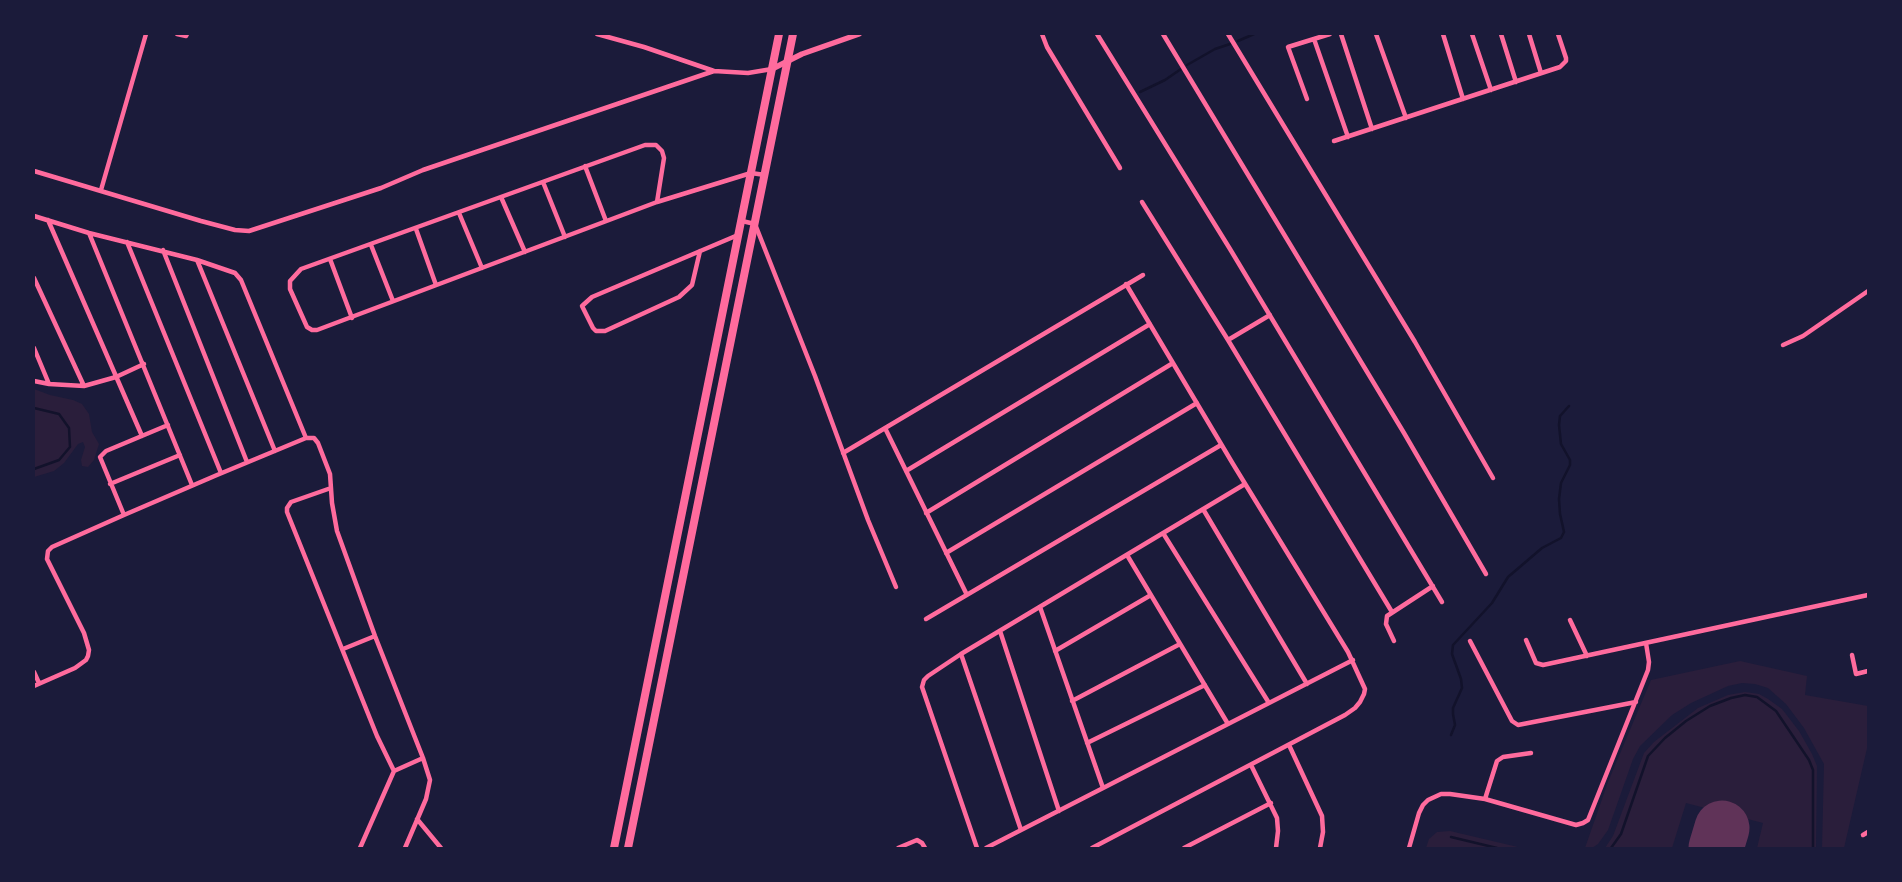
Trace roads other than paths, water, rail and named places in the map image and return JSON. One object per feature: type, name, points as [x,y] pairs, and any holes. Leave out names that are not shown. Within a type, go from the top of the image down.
[{"type":"highway","points":[[614,848],[779,34]]},
{"type":"highway","points":[[628,848],[793,34]]},
{"type":"street","points":[[101,190],[146,34]]},
{"type":"street","points":[[177,34],[186,36],[187,34]]},
{"type":"street","points":[[597,34],[644,47],[714,71],[748,73],[772,69],[859,34]]},
{"type":"street","points":[[1042,34],[1120,168]]},
{"type":"street","points":[[1097,34],[1270,315],[1442,602]]},
{"type":"street","points":[[1164,34],[1409,441],[1486,574]]},
{"type":"street","points":[[1228,34],[1414,342],[1493,478]]},
{"type":"street","points":[[1307,99],[1288,47],[1330,34]]},
{"type":"street","points":[[1341,34],[1372,129]]},
{"type":"street","points":[[1376,34],[1406,118]]},
{"type":"street","points":[[1443,34],[1463,99]]},
{"type":"street","points":[[1472,34],[1491,90]]},
{"type":"street","points":[[1500,34],[1516,82]]},
{"type":"street","points":[[1529,34],[1540,73]]},
{"type":"street","points":[[1334,141],[1560,67],[1566,62],[1558,34]]},
{"type":"street","points":[[1314,39],[1348,137]]},
{"type":"street","points":[[34,171],[201,221],[235,230],[249,230],[381,188],[430,168],[714,71]]},
{"type":"street","points":[[657,202],[664,158],[662,151],[656,145],[645,145],[301,269],[290,281],[290,290],[307,327],[317,330],[657,202],[751,173],[765,175]]},
{"type":"street","points":[[585,166],[606,221]]},
{"type":"street","points":[[543,182],[565,237]]},
{"type":"street","points":[[501,197],[525,252]]},
{"type":"street","points":[[1142,202],[1228,340],[1392,612]]},
{"type":"street","points":[[459,213],[482,268]]},
{"type":"street","points":[[34,216],[89,233],[163,250],[231,270],[241,280],[306,438]]},
{"type":"street","points":[[48,220],[142,436]]},
{"type":"street","points":[[742,220],[755,224],[896,587]]},
{"type":"street","points":[[416,229],[436,285]]},
{"type":"street","points":[[89,233],[192,485]]},
{"type":"street","points":[[700,251],[692,285],[679,297],[605,331],[596,331],[593,328],[582,306],[588,300],[700,251],[739,234]]},
{"type":"street","points":[[127,242],[221,473]]},
{"type":"street","points":[[371,245],[393,301]]},
{"type":"street","points":[[163,250],[247,462]]},
{"type":"street","points":[[330,259],[352,318]]},
{"type":"street","points":[[197,260],[275,451]]},
{"type":"street","points":[[843,453],[1143,275]]},
{"type":"street","points":[[34,278],[84,386]]},
{"type":"street","points":[[1092,848],[1344,715],[1355,708],[1360,702],[1365,688],[1353,660],[1232,464],[1126,284]]},
{"type":"street","points":[[1783,345],[1803,336],[1868,291]]},
{"type":"street","points":[[1228,340],[1270,315]]},
{"type":"street","points":[[906,471],[1150,324]]},
{"type":"street","points":[[34,348],[49,384]]},
{"type":"street","points":[[34,381],[84,386],[116,377],[144,364]]},
{"type":"street","points":[[926,513],[1173,364]]},
{"type":"street","points":[[946,553],[1197,403]]},
{"type":"street","points":[[124,515],[100,461],[102,454],[168,425]]},
{"type":"street","points":[[885,428],[966,595]]},
{"type":"street","points":[[34,686],[82,664],[88,656],[89,650],[84,633],[47,559],[48,551],[192,485],[306,438],[314,438],[327,461],[332,509],[337,531],[375,636],[424,758],[430,780],[430,788],[405,848]]},
{"type":"street","points":[[926,620],[1221,444]]},
{"type":"street","points":[[110,484],[180,455]]},
{"type":"street","points":[[977,848],[922,687],[924,680],[961,654],[1245,484]]},
{"type":"street","points":[[331,488],[294,500],[288,505],[287,512],[377,736],[394,772]]},
{"type":"street","points":[[1203,509],[1307,684]]},
{"type":"street","points":[[1162,533],[1269,703]]},
{"type":"street","points":[[1127,555],[1228,724]]},
{"type":"street","points":[[1394,641],[1386,624],[1388,616],[1433,586]]},
{"type":"street","points":[[1526,640],[1534,660],[1539,665],[1646,644],[1868,594]]},
{"type":"street","points":[[1055,651],[1151,595]]},
{"type":"street","points":[[1040,608],[1103,788]]},
{"type":"street","points":[[1570,620],[1587,656]]},
{"type":"street","points":[[1000,631],[1059,811]]},
{"type":"street","points":[[343,650],[375,636]]},
{"type":"street","points":[[1470,641],[1512,721],[1518,725],[1636,702]]},
{"type":"street","points":[[1072,701],[1180,644]]},
{"type":"street","points":[[1409,848],[1419,813],[1428,800],[1441,794],[1485,799],[1576,825],[1583,824],[1592,812],[1648,670],[1646,644]]},
{"type":"street","points":[[961,654],[1022,830]]},
{"type":"street","points":[[1852,655],[1856,674],[1868,671]]},
{"type":"street","points":[[986,848],[1353,660]]},
{"type":"street","points":[[34,672],[39,683]]},
{"type":"street","points":[[1087,744],[1205,685]]},
{"type":"street","points":[[1289,745],[1322,816],[1323,832],[1320,848]]},
{"type":"street","points":[[1485,799],[1497,761],[1503,757],[1531,754]]},
{"type":"street","points":[[360,848],[394,772],[424,758]]},
{"type":"street","points":[[1251,765],[1271,803],[1279,825],[1276,848]]},
{"type":"street","points":[[1184,848],[1271,803]]},
{"type":"street","points":[[417,819],[441,848]]},
{"type":"street","points":[[1863,836],[1868,832]]},
{"type":"street","points":[[898,848],[914,840],[920,841],[925,848]]},
{"type":"waterway","points":[[1238,41],[1254,34]]},
{"type":"waterway","points":[[1187,65],[1215,49],[1230,44]]},
{"type":"waterway","points":[[1140,92],[1165,80],[1181,69]]},
{"type":"waterway","points":[[1451,735],[1455,725],[1453,708],[1462,688],[1461,679],[1452,654],[1453,645],[1492,603],[1508,577],[1542,548],[1561,538],[1564,532],[1559,499],[1561,483],[1570,465],[1570,460],[1561,444],[1559,425],[1560,416],[1569,406]]},
{"type":"waterway","points":[[34,408],[59,414],[69,428],[70,447],[59,460],[34,469]]},
{"type":"waterway","points":[[1611,848],[1621,834],[1648,756],[1665,738],[1686,721],[1710,706],[1745,695],[1757,697],[1776,711],[1809,760],[1813,770],[1813,848]]},
{"type":"waterway","points":[[1451,837],[1497,848]]}]
